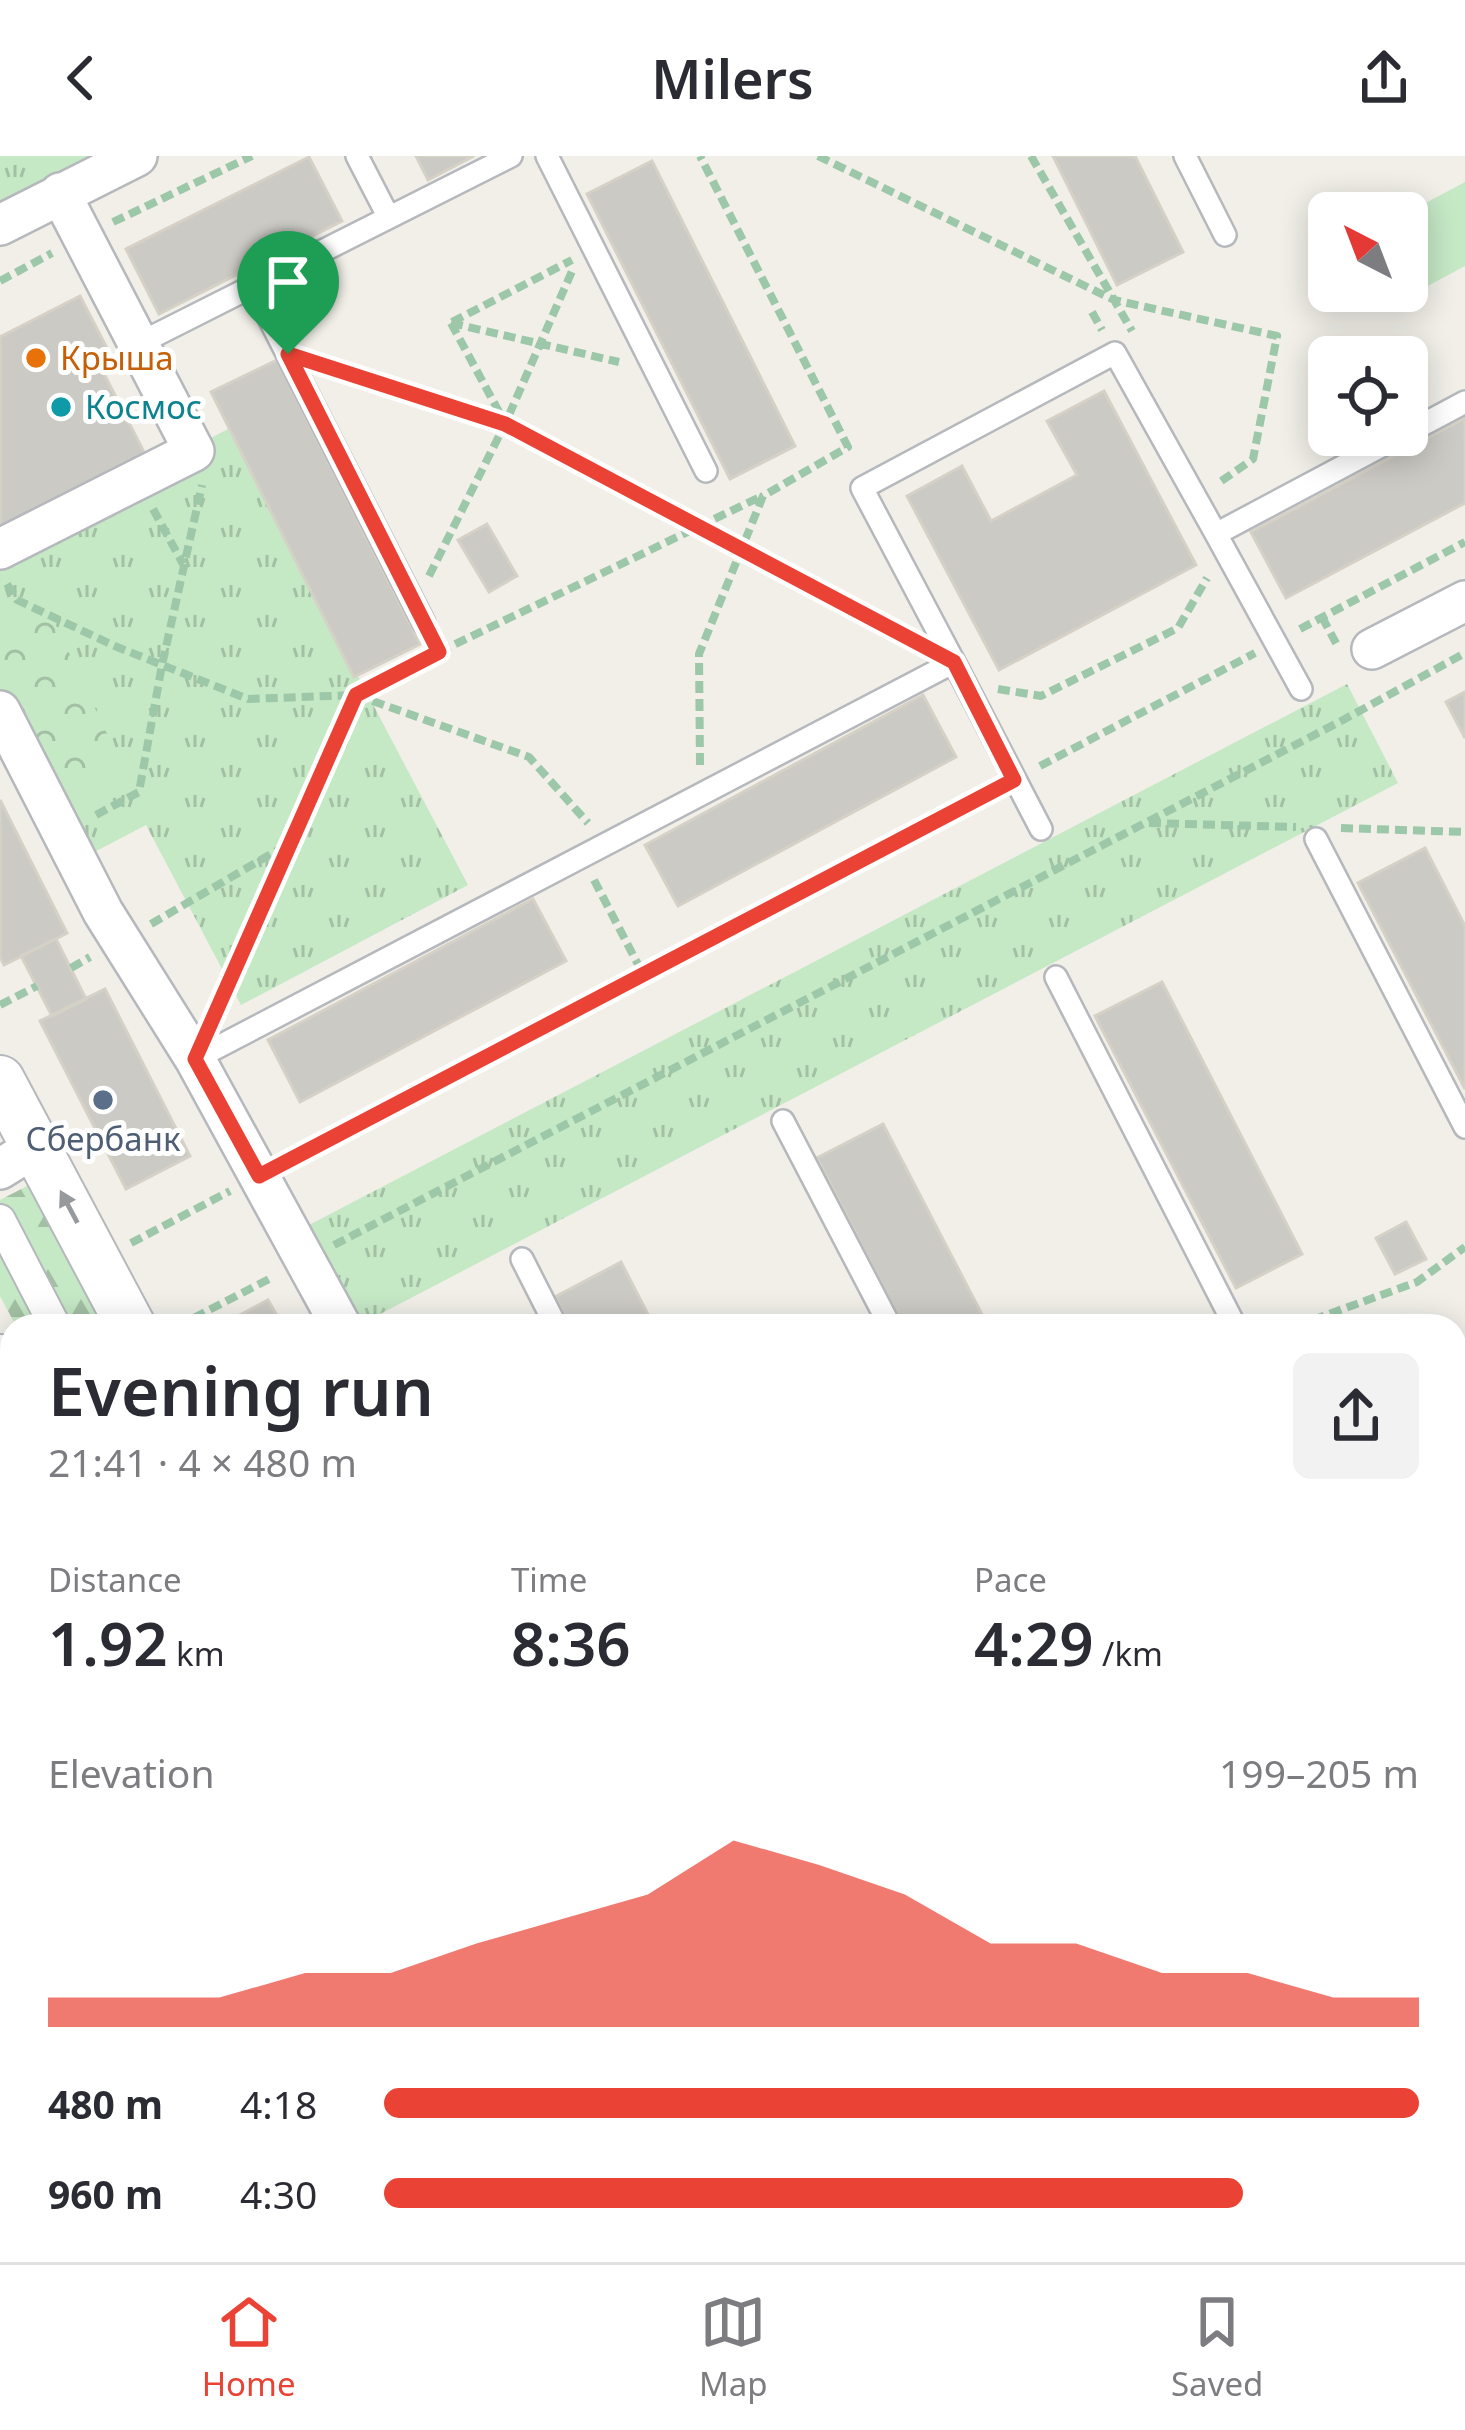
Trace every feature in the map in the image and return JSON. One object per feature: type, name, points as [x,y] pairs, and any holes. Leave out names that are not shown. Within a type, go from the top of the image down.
[{"type":"street","points":[[0,225],[137,156]]},
{"type":"street","points":[[0,550],[194,451],[60,193]]},
{"type":"street","points":[[1372,650],[1465,601]]},
{"type":"street","points":[[0,711],[121,941],[195,1059],[334,1314]]},
{"type":"street","points":[[0,1080],[18,1158],[123,1314]]},
{"type":"street","points":[[0,1220],[50,1314]]},
{"type":"lane","points":[[357,156],[388,216]]},
{"type":"lane","points":[[138,344],[511,156]]},
{"type":"lane","points":[[548,156],[706,471]]},
{"type":"lane","points":[[1185,156],[1225,235]]},
{"type":"lane","points":[[252,285],[419,614]]},
{"type":"lane","points":[[1042,829],[862,488],[1114,352],[1300,689]]},
{"type":"lane","points":[[1428,422],[1465,402]]},
{"type":"lane","points":[[1220,542],[1367,456]]},
{"type":"lane","points":[[195,1059],[954,662]]},
{"type":"lane","points":[[1316,839],[1465,1127]]},
{"type":"lane","points":[[1056,977],[1228,1314]]},
{"type":"lane","points":[[783,1121],[884,1314]]},
{"type":"lane","points":[[522,1259],[550,1314]]},
{"type":"path","points":[[0,280],[252,156]]},
{"type":"path","points":[[195,1059],[356,695],[763,496],[848,448],[700,156]]},
{"type":"path","points":[[818,156],[1114,300],[1277,336],[1253,459],[1220,482]]},
{"type":"path","points":[[1031,156],[1114,300]]},
{"type":"path","points":[[439,652],[419,614],[579,257],[451,323]]},
{"type":"path","points":[[451,323],[656,370]]},
{"type":"path","points":[[451,323],[505,424]]},
{"type":"path","points":[[288,354],[505,424],[954,662]]},
{"type":"path","points":[[137,480],[184,566]]},
{"type":"path","points":[[63,833],[139,792],[203,483]]},
{"type":"path","points":[[700,795],[699,654],[763,496]]},
{"type":"path","points":[[967,684],[1041,696],[1178,628],[1220,542]]},
{"type":"path","points":[[125,1246],[1465,542]]},
{"type":"path","points":[[0,572],[17,600],[248,700],[356,695],[529,757],[607,844]]},
{"type":"path","points":[[201,1314],[1465,653]]},
{"type":"path","points":[[1451,830],[1465,832]]},
{"type":"path","points":[[70,968],[289,843]]},
{"type":"path","points":[[582,857],[643,974]]},
{"type":"path","points":[[0,1005],[37,986]]},
{"type":"path","points":[[1329,1314],[1417,1282],[1465,1247]]},
{"type":"green space","points":[[0,156],[105,156],[0,210]]},
{"type":"green space","points":[[1465,182],[1465,266],[1428,286],[1428,202]]},
{"type":"green space","points":[[228,429],[468,885],[241,1005],[146,825],[81,859],[0,706],[0,549]]},
{"type":"green space","points":[[30,607],[54,621],[124,770],[68,800],[0,673],[0,613]]},
{"type":"green space","points":[[1347,684],[1398,783],[380,1314],[356,1314],[309,1225]]},
{"type":"green space","points":[[31,1184],[99,1314],[10,1314],[0,1296],[0,1200]]},
{"type":"building","points":[[416,156],[474,156],[428,180]]},
{"type":"building","points":[[1053,156],[1135,156],[1183,252],[1117,285]]},
{"type":"building","points":[[309,157],[342,221],[159,314],[126,249]]},
{"type":"building","points":[[652,161],[795,446],[730,479],[587,194]]},
{"type":"building","name":"Космос","points":[[80,296],[109,352],[96,358],[146,456],[0,531],[0,337]]},
{"type":"building","points":[[277,360],[420,644],[354,677],[211,392]]},
{"type":"building","points":[[1104,391],[1196,565],[999,670],[907,496],[962,466],[991,521],[1077,475],[1047,421]]},
{"type":"building","points":[[1465,418],[1465,503],[1286,598],[1251,532],[1394,456],[1428,456],[1428,438]]},
{"type":"building","points":[[487,524],[517,576],[489,592],[458,540]]},
{"type":"building","points":[[1465,692],[1465,738],[1446,702]]},
{"type":"building","points":[[923,695],[956,757],[678,906],[645,845]]},
{"type":"building","points":[[0,800],[67,933],[4,965],[0,957]]},
{"type":"building","points":[[1425,848],[1465,926],[1465,1089],[1358,883]]},
{"type":"building","points":[[533,899],[566,961],[300,1102],[268,1040]]},
{"type":"building","points":[[56,939],[86,999],[52,1016],[21,956]]},
{"type":"building","points":[[1162,982],[1302,1254],[1236,1288],[1095,1016]]},
{"type":"building","points":[[105,989],[190,1156],[126,1189],[40,1021]]},
{"type":"building","points":[[883,1124],[982,1314],[897,1314],[817,1158]]},
{"type":"building","points":[[1406,1222],[1426,1259],[1395,1274],[1376,1238]]},
{"type":"building","points":[[621,1262],[648,1314],[564,1314],[555,1297]]},
{"type":"building","points":[[268,1300],[276,1314],[242,1314]]},
{"type":"place","name":"Крыша","points":[[36,358]]},
{"type":"place","name":"Космос","points":[[61,407]]},
{"type":"place","name":"Сбербанк","points":[[103,1100]]},
{"type":"route","points":[[288,354],[505,424],[954,662],[1014,780],[259,1176],[195,1059],[356,695],[439,652],[288,354]]}]
